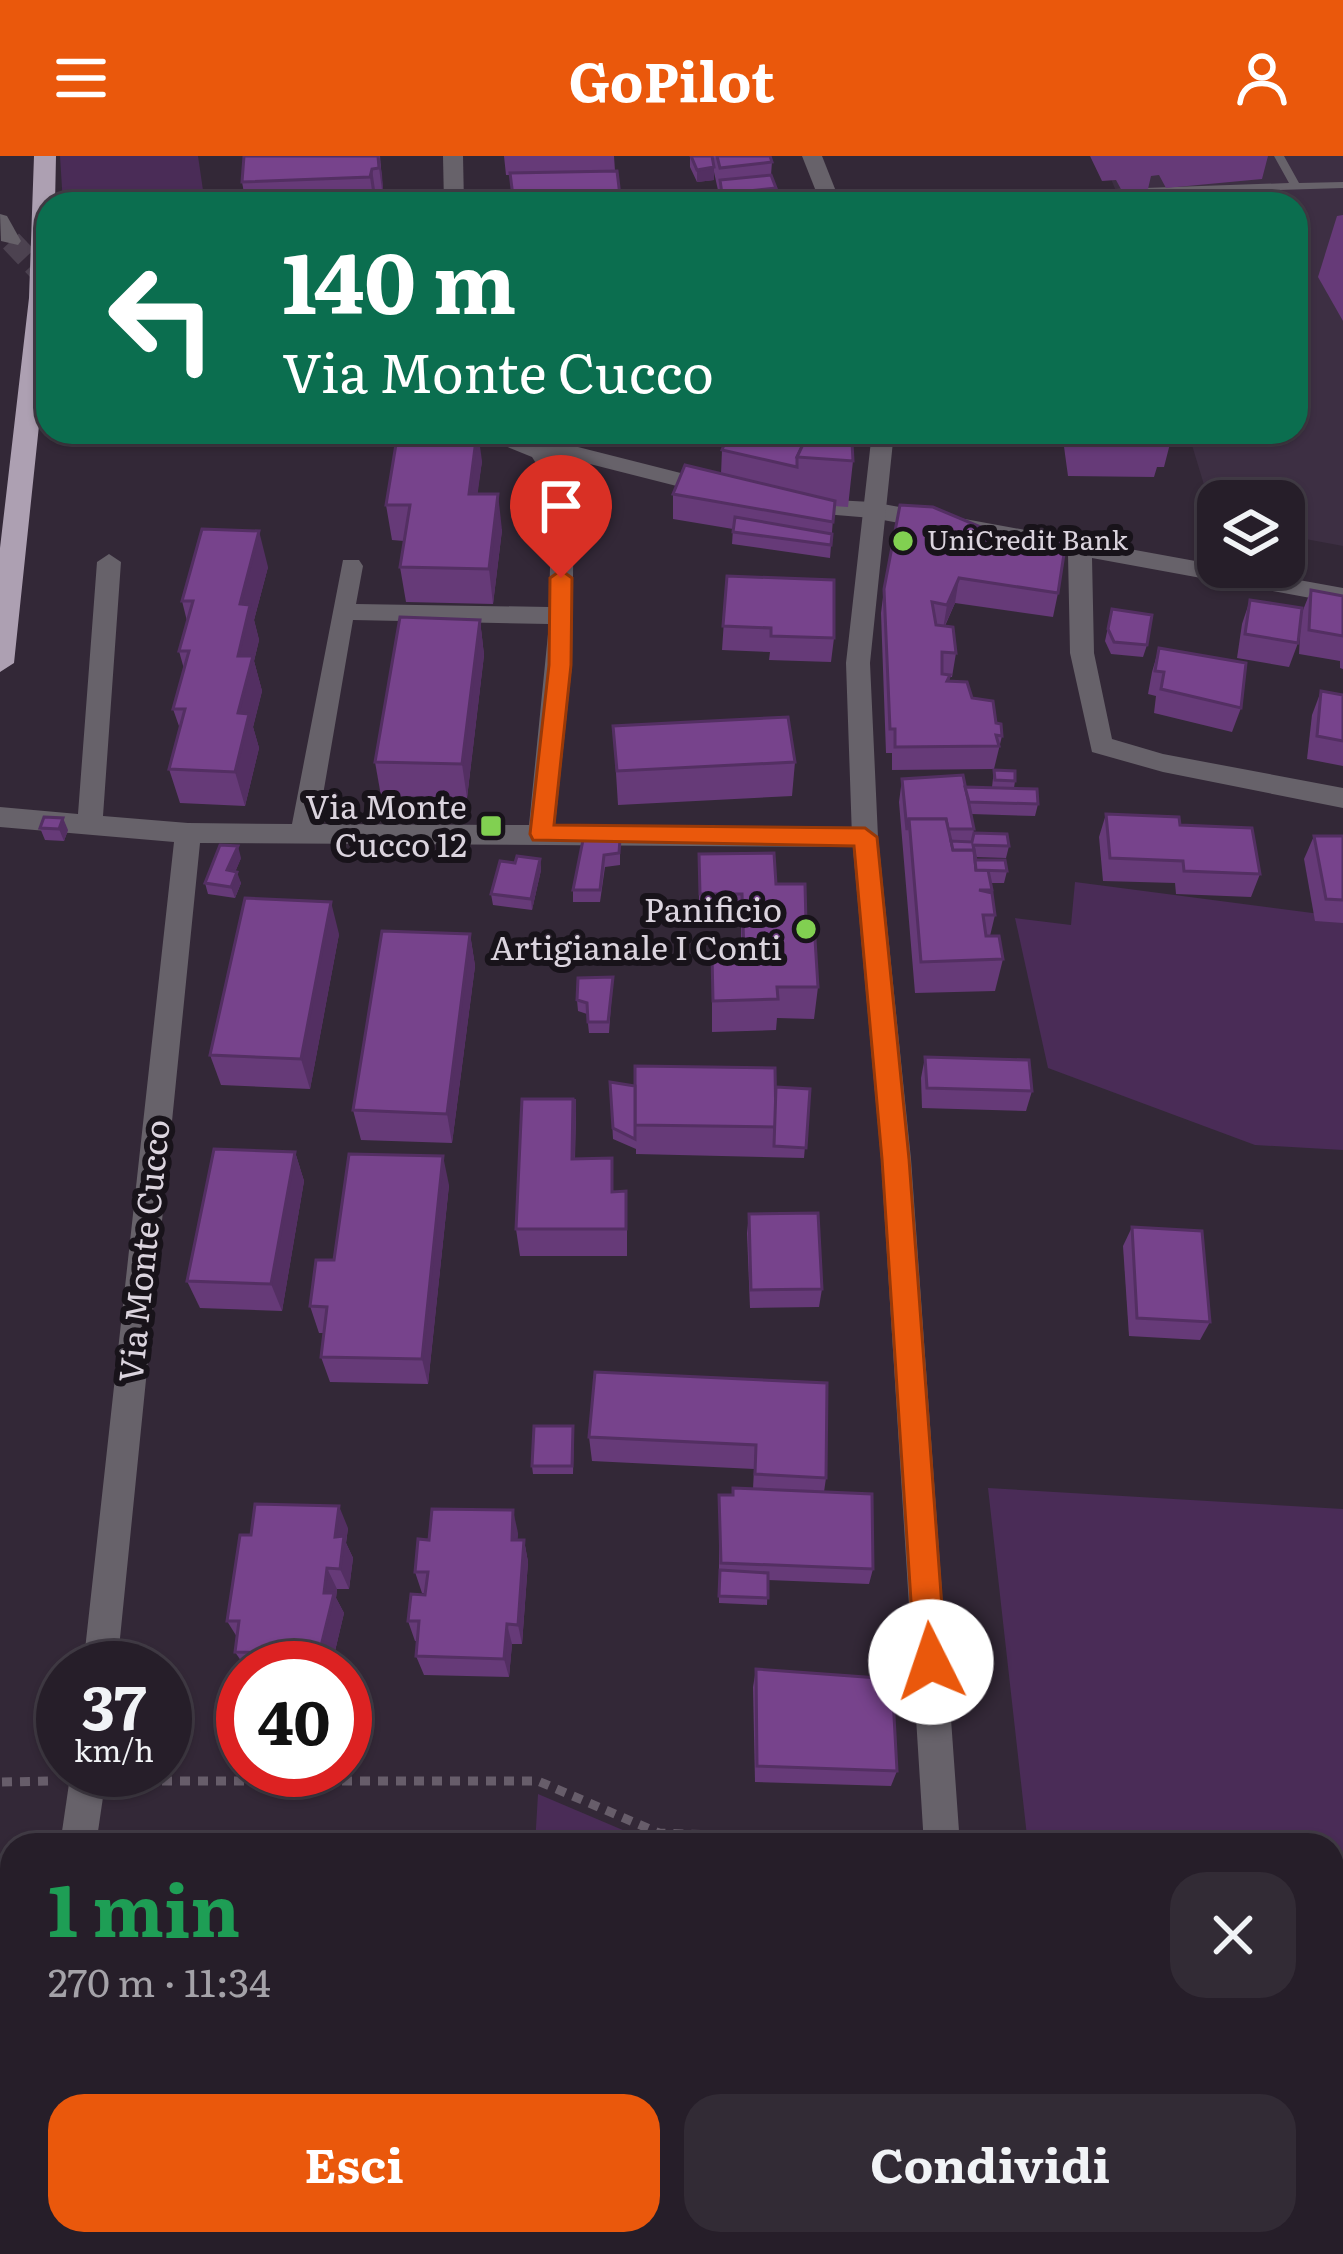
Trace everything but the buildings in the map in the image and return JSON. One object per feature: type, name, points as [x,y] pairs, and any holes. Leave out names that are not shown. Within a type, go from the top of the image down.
[{"type":"highway","points":[[44,192],[45,156]]},
{"type":"highway","points":[[0,663],[36,343]]},
{"type":"street","points":[[453,156],[454,192]]},
{"type":"street","points":[[812,156],[826,192]]},
{"type":"street","points":[[0,220],[11,241]]},
{"type":"street","points":[[517,444],[813,510],[872,511],[1343,596]]},
{"type":"street","points":[[882,444],[859,663],[865,837],[903,1251],[941,1833]]},
{"type":"street","points":[[540,452],[558,473],[563,488],[561,616],[542,834]]},
{"type":"street","points":[[1080,545],[1082,653],[1101,745],[1163,763],[1343,798]]},
{"type":"street","points":[[90,822],[109,562]]},
{"type":"street","points":[[303,835],[351,566]]},
{"type":"street","points":[[342,612],[561,616]]},
{"type":"street","points":[[0,817],[188,833],[865,837]]},
{"type":"street","name":"Via Monte Cucco","points":[[103,1641],[188,833]]},
{"type":"street","points":[[79,1833],[85,1797]]},
{"type":"lane","points":[[1279,156],[1296,187]]},
{"type":"lane","points":[[1155,176],[1163,190]]},
{"type":"lane","points":[[1116,192],[1343,185]]},
{"type":"path","points":[[192,1777],[538,1781],[659,1833]]},
{"type":"path","points":[[2,1782],[36,1780]]},
{"type":"shaded area","points":[[60,156],[198,156],[203,192],[62,192]]},
{"type":"shaded area","points":[[1102,156],[1343,156],[1343,546],[1305,539],[1305,480],[1203,480],[1192,444],[1308,444],[1308,192],[1116,192]]},
{"type":"shaded area","points":[[1075,882],[1343,917],[1343,1150],[1255,1145],[1048,1068],[1015,918],[1071,925]]},
{"type":"shaded area","points":[[988,1488],[1343,1509],[1343,1833],[1027,1833]]},
{"type":"shaded area","points":[[538,1794],[630,1833],[536,1833]]},
{"type":"tunnel","points":[[11,241],[36,267]]},
{"type":"place","name":"UniCredit Bank","points":[[903,541]]},
{"type":"place","name":"Via Monte Cucco 12","points":[[491,826]]},
{"type":"place","name":"Panificio Artigianale I Conti","points":[[806,929]]},
{"type":"route","points":[[561,578],[560,665],[542,834],[865,837],[896,1159],[931,1662]]}]
